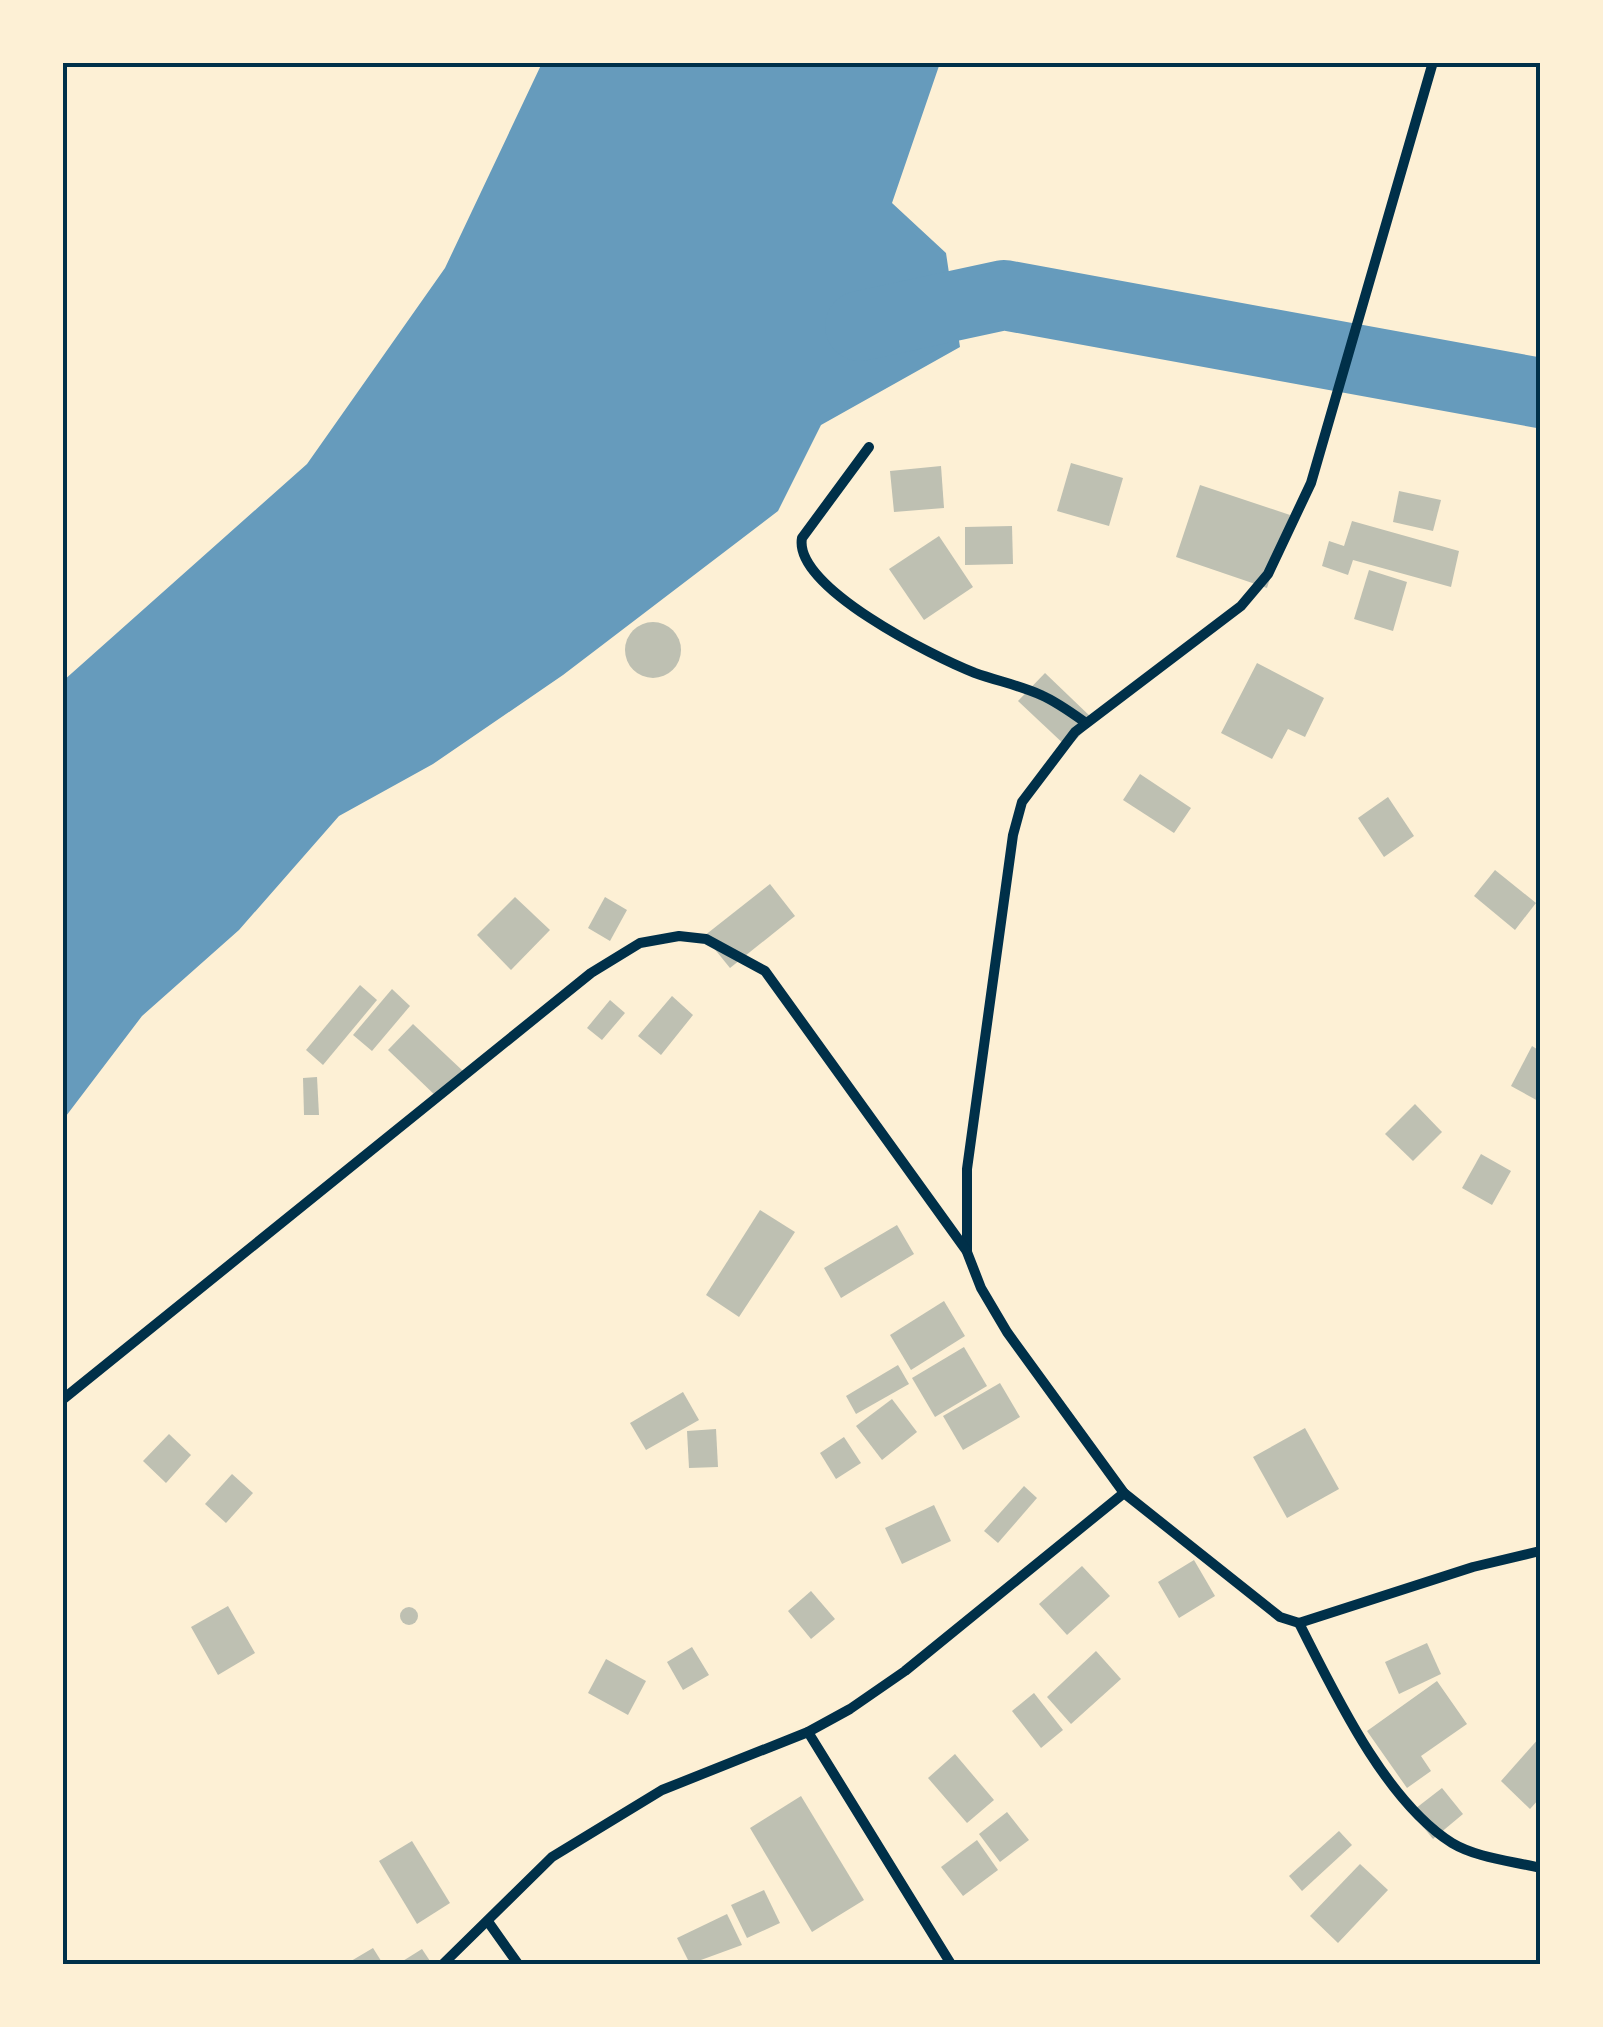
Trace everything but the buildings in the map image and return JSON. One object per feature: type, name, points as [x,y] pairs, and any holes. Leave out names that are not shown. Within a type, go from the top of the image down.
[{"type":"street","points":[[967,1252],[967,1169],[1013,835],[1022,802],[1086,723],[1241,606],[1268,574],[1311,483],[1434,62]]},
{"type":"street","points":[[869,447],[802,538],[800,552],[810,570],[907,640],[974,672],[1046,697],[1086,723]]},
{"type":"street","points":[[62,1400],[591,972],[640,943],[679,936],[706,939],[765,971],[967,1252],[981,1288],[1007,1332],[1124,1493],[1260,1603],[1299,1623],[1346,1716],[1392,1783],[1429,1823],[1451,1842],[1473,1853],[1540,1868]]},
{"type":"street","points":[[444,1964],[552,1857],[662,1790],[808,1732],[905,1671],[1124,1493]]},
{"type":"street","points":[[1299,1623],[1472,1567],[1540,1551]]},
{"type":"street","points":[[808,1732],[952,1964]]},
{"type":"street","points":[[489,1923],[518,1964]]},
{"type":"water","points":[[542,63],[940,63],[892,203],[946,253],[960,347],[821,425],[778,511],[563,675],[433,764],[339,816],[239,930],[142,1016],[63,1120],[63,681],[307,464],[445,268]]},
{"type":"waterway","points":[[860,326],[1004,295],[1540,393]]}]
